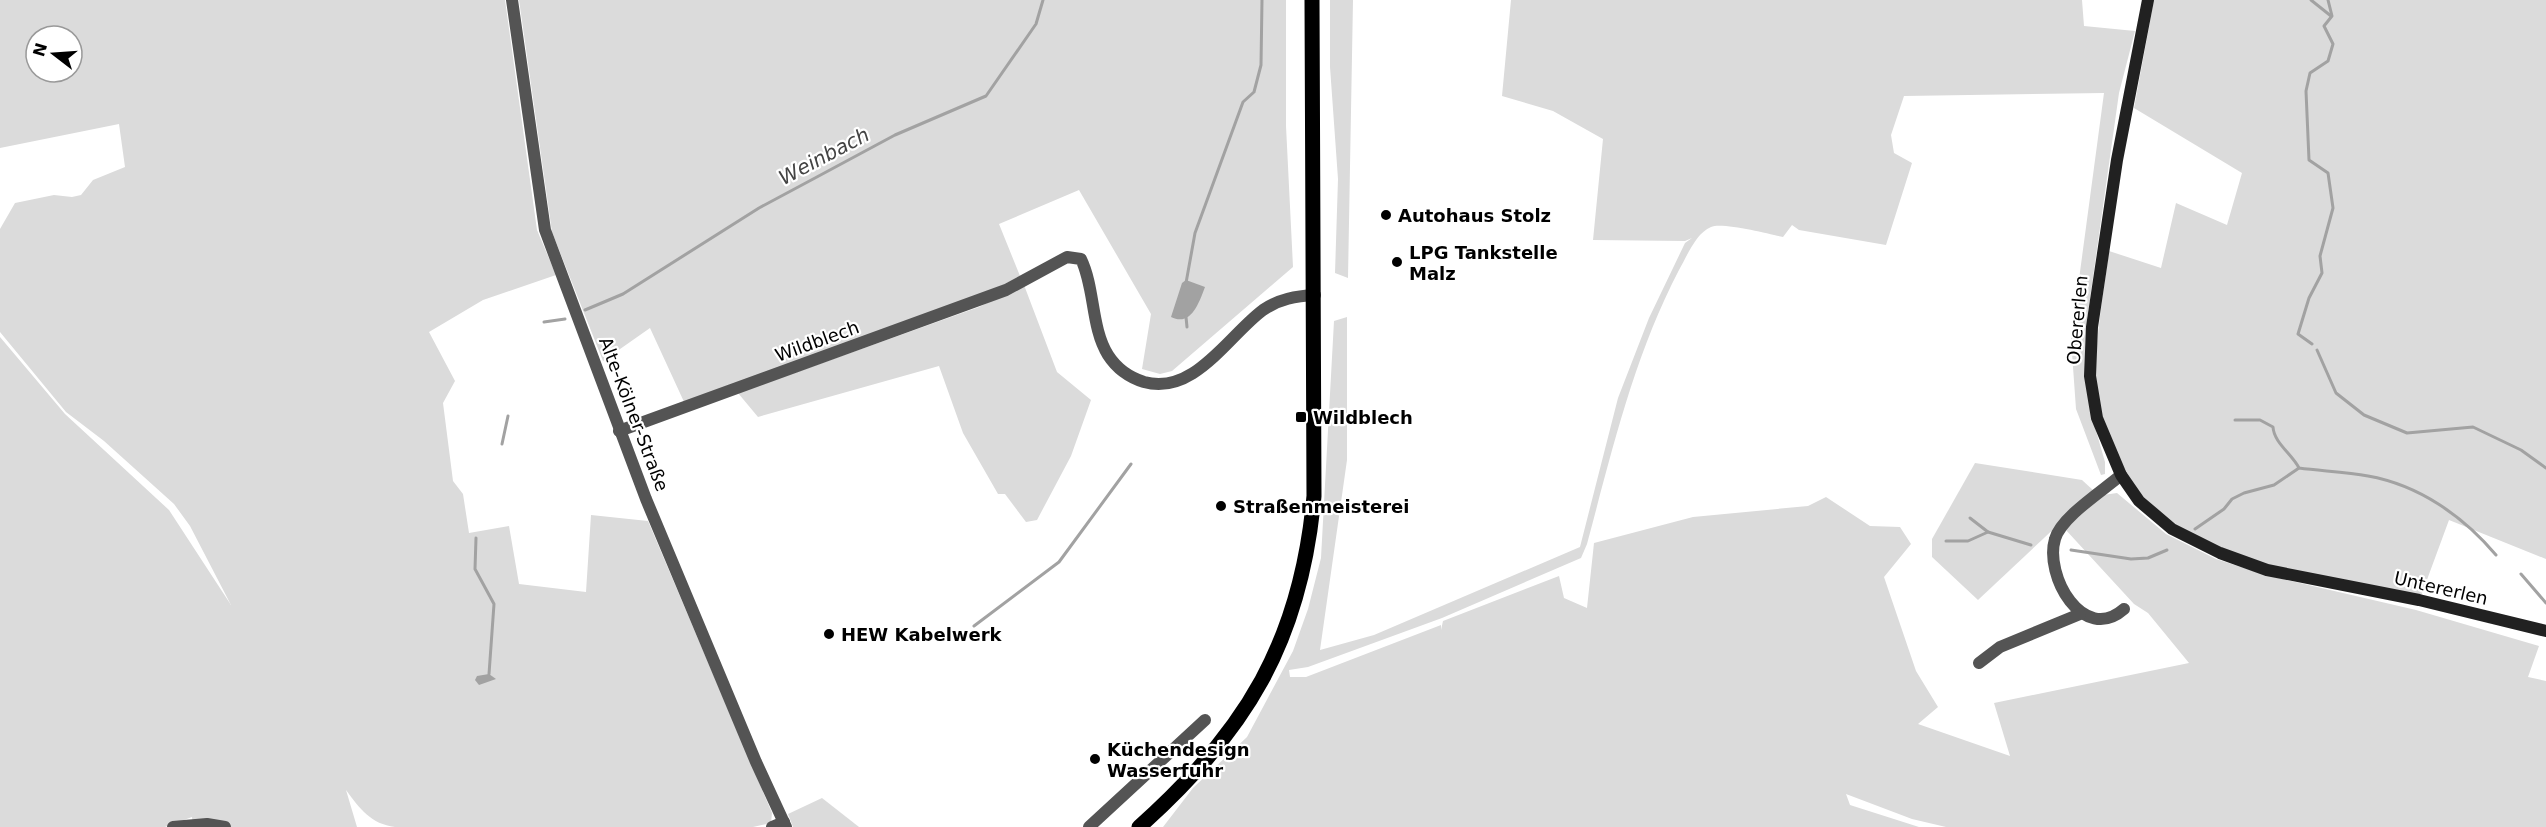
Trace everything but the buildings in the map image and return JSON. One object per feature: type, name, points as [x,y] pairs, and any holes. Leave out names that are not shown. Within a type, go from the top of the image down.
[{"type":"main road","points":[[1139,827],[1196,772],[1230,731],[1263,682],[1288,625],[1307,558],[1314,496],[1315,295],[1312,0]]},
{"type":"main road","name":"Obererlen","points":[[2148,0],[2116,160],[2092,327],[2090,376],[2097,418],[2121,475],[2139,501],[2172,529],[2220,553],[2267,570],[2327,583]]},
{"type":"main road","name":"Untererlen","points":[[2327,583],[2419,600],[2546,631]]},
{"type":"street","name":"Alte-Kölner-Straße","points":[[512,0],[545,230],[594,356],[619,431],[756,762],[785,824]]},
{"type":"street","name":"Wildblech","points":[[619,431],[1006,290],[1067,257],[1081,259],[1088,274],[1107,353],[1117,367],[1132,378],[1167,386],[1196,371],[1263,310],[1293,296],[1315,295]]},
{"type":"street","points":[[2121,475],[2062,524],[2054,539],[2054,566],[2063,590],[2080,614],[2100,621],[2115,617],[2124,609]]},
{"type":"street","points":[[1979,663],[2000,647],[2080,614]]},
{"type":"street","points":[[1089,827],[1205,720]]},
{"type":"street","points":[[173,827],[207,824],[225,827]]},
{"type":"street","points":[[772,827],[785,824]]},
{"type":"shaded area","points":[[0,0],[505,0],[537,230],[556,275],[483,300],[429,332],[455,381],[443,403],[453,481],[463,494],[469,533],[509,526],[519,584],[586,592],[591,515],[648,521],[772,813],[771,823],[753,827],[395,827],[373,819],[361,809],[346,790],[357,827],[193,827],[192,817],[165,827],[0,827],[0,337],[65,414],[169,510],[231,605],[190,526],[174,504],[104,441],[66,412],[0,332],[0,229],[15,203],[54,195],[72,197],[81,195],[93,180],[125,167],[119,124],[0,148]]},
{"type":"shaded area","points":[[519,0],[1286,0],[1286,126],[1293,267],[1172,371],[1160,374],[1142,369],[1151,314],[1079,190],[999,224],[1020,276],[995,289],[685,404],[650,328],[603,361],[552,232]]},
{"type":"shaded area","points":[[1330,0],[1353,0],[1348,278],[1335,273],[1338,179],[1330,67]]},
{"type":"shaded area","points":[[1511,0],[2082,0],[2084,26],[2135,31],[2119,93],[2086,327],[2092,417],[2105,462],[2105,474],[2101,475],[2076,409],[2071,339],[2104,93],[1904,96],[1891,135],[1894,153],[1912,163],[1886,245],[1799,230],[1792,225],[1783,237],[1746,229],[1717,226],[1706,230],[1696,240],[1679,270],[1649,336],[1625,404],[1587,544],[1581,558],[1442,618],[1308,667],[1289,670],[1290,677],[1306,677],[1441,625],[1441,630],[1443,621],[1559,576],[1564,598],[1587,608],[1594,543],[1693,517],[1808,506],[1826,497],[1870,526],[1900,527],[1911,544],[1884,577],[1916,671],[1938,707],[1918,724],[2010,756],[1994,703],[2189,663],[2148,613],[2134,604],[2065,529],[2103,495],[2117,493],[2166,534],[2216,559],[2266,575],[2416,610],[2539,646],[2528,677],[2546,681],[2546,827],[1946,827],[1912,819],[1846,794],[1850,805],[1919,827],[1163,827],[1193,788],[1247,737],[1293,651],[1308,609],[1321,558],[1334,321],[1347,317],[1347,460],[1320,650],[1374,635],[1580,547],[1618,398],[1649,318],[1685,243],[1692,238],[1685,241],[1593,240],[1603,139],[1553,111],[1502,96]]},
{"type":"shaded area","points":[[2154,0],[2546,0],[2546,559],[2449,520],[2421,596],[2311,576],[2234,555],[2199,540],[2167,522],[2142,499],[2133,487],[2120,465],[2108,436],[2100,411],[2096,386],[2098,330],[2109,251],[2161,268],[2176,203],[2227,225],[2242,173],[2134,108]]},
{"type":"shaded area","points":[[1186,280],[1205,287],[1200,300],[1193,312],[1184,319],[1171,317],[1182,283]]},
{"type":"shaded area","points":[[1024,285],[1057,372],[1091,400],[1071,456],[1037,520],[1026,522],[1005,494],[998,494],[963,433],[939,366],[758,417],[738,393],[979,307]]},
{"type":"shaded area","points":[[1975,463],[2082,480],[2094,491],[1978,600],[1932,557],[1932,539]]},
{"type":"shaded area","points":[[489,674],[496,679],[479,685],[475,680],[477,676]]},
{"type":"shaded area","points":[[822,798],[859,827],[793,827],[788,814]]},
{"type":"waterway","name":"Weinbach","points":[[585,310],[623,294],[759,208],[895,135],[986,96],[1036,24],[1043,0]]},
{"type":"waterway","points":[[1186,283],[1195,233],[1243,102],[1254,92],[1261,65],[1262,0]]},
{"type":"waterway","points":[[2311,0],[2331,16]]},
{"type":"waterway","points":[[2312,344],[2298,334],[2309,298],[2322,273],[2320,256],[2333,208],[2328,173],[2309,160],[2306,91],[2310,73],[2328,61],[2333,44],[2324,26],[2332,16],[2328,0]]},
{"type":"waterway","points":[[1186,317],[1187,327]]},
{"type":"waterway","name":"Weinbach","points":[[544,322],[565,319]]},
{"type":"waterway","points":[[2317,350],[2336,393],[2364,415],[2407,433],[2473,427],[2521,450],[2546,468]]},
{"type":"waterway","name":"Weinbach","points":[[502,444],[508,416]]},
{"type":"waterway","points":[[2235,420],[2260,420],[2273,427],[2276,438],[2299,468],[2351,473],[2387,480],[2422,495],[2439,504],[2469,527],[2496,555]]},
{"type":"waterway","points":[[974,626],[1059,562],[1131,464]]},
{"type":"waterway","points":[[2195,529],[2224,509],[2232,499],[2244,493],[2274,485],[2299,468]]},
{"type":"waterway","points":[[1970,518],[1988,532],[2031,545]]},
{"type":"waterway","points":[[1946,541],[1968,541],[1988,532]]},
{"type":"waterway","name":"Weinbach","points":[[476,538],[475,569],[494,604],[489,674]]},
{"type":"waterway","points":[[2071,550],[2131,559],[2148,558],[2167,550]]},
{"type":"waterway","points":[[2521,574],[2546,603]]},
{"type":"place","name":"Autohaus Stolz","points":[[1386,215]]},
{"type":"place","name":"LPG Tankstelle Malz","points":[[1397,262]]},
{"type":"place","name":"Wildblech","points":[[1301,417]]},
{"type":"place","name":"Straßenmeisterei","points":[[1221,506]]},
{"type":"place","name":"HEW Kabelwerk","points":[[829,634]]},
{"type":"place","name":"Küchendesign Wasserfuhr","points":[[1095,759]]}]
